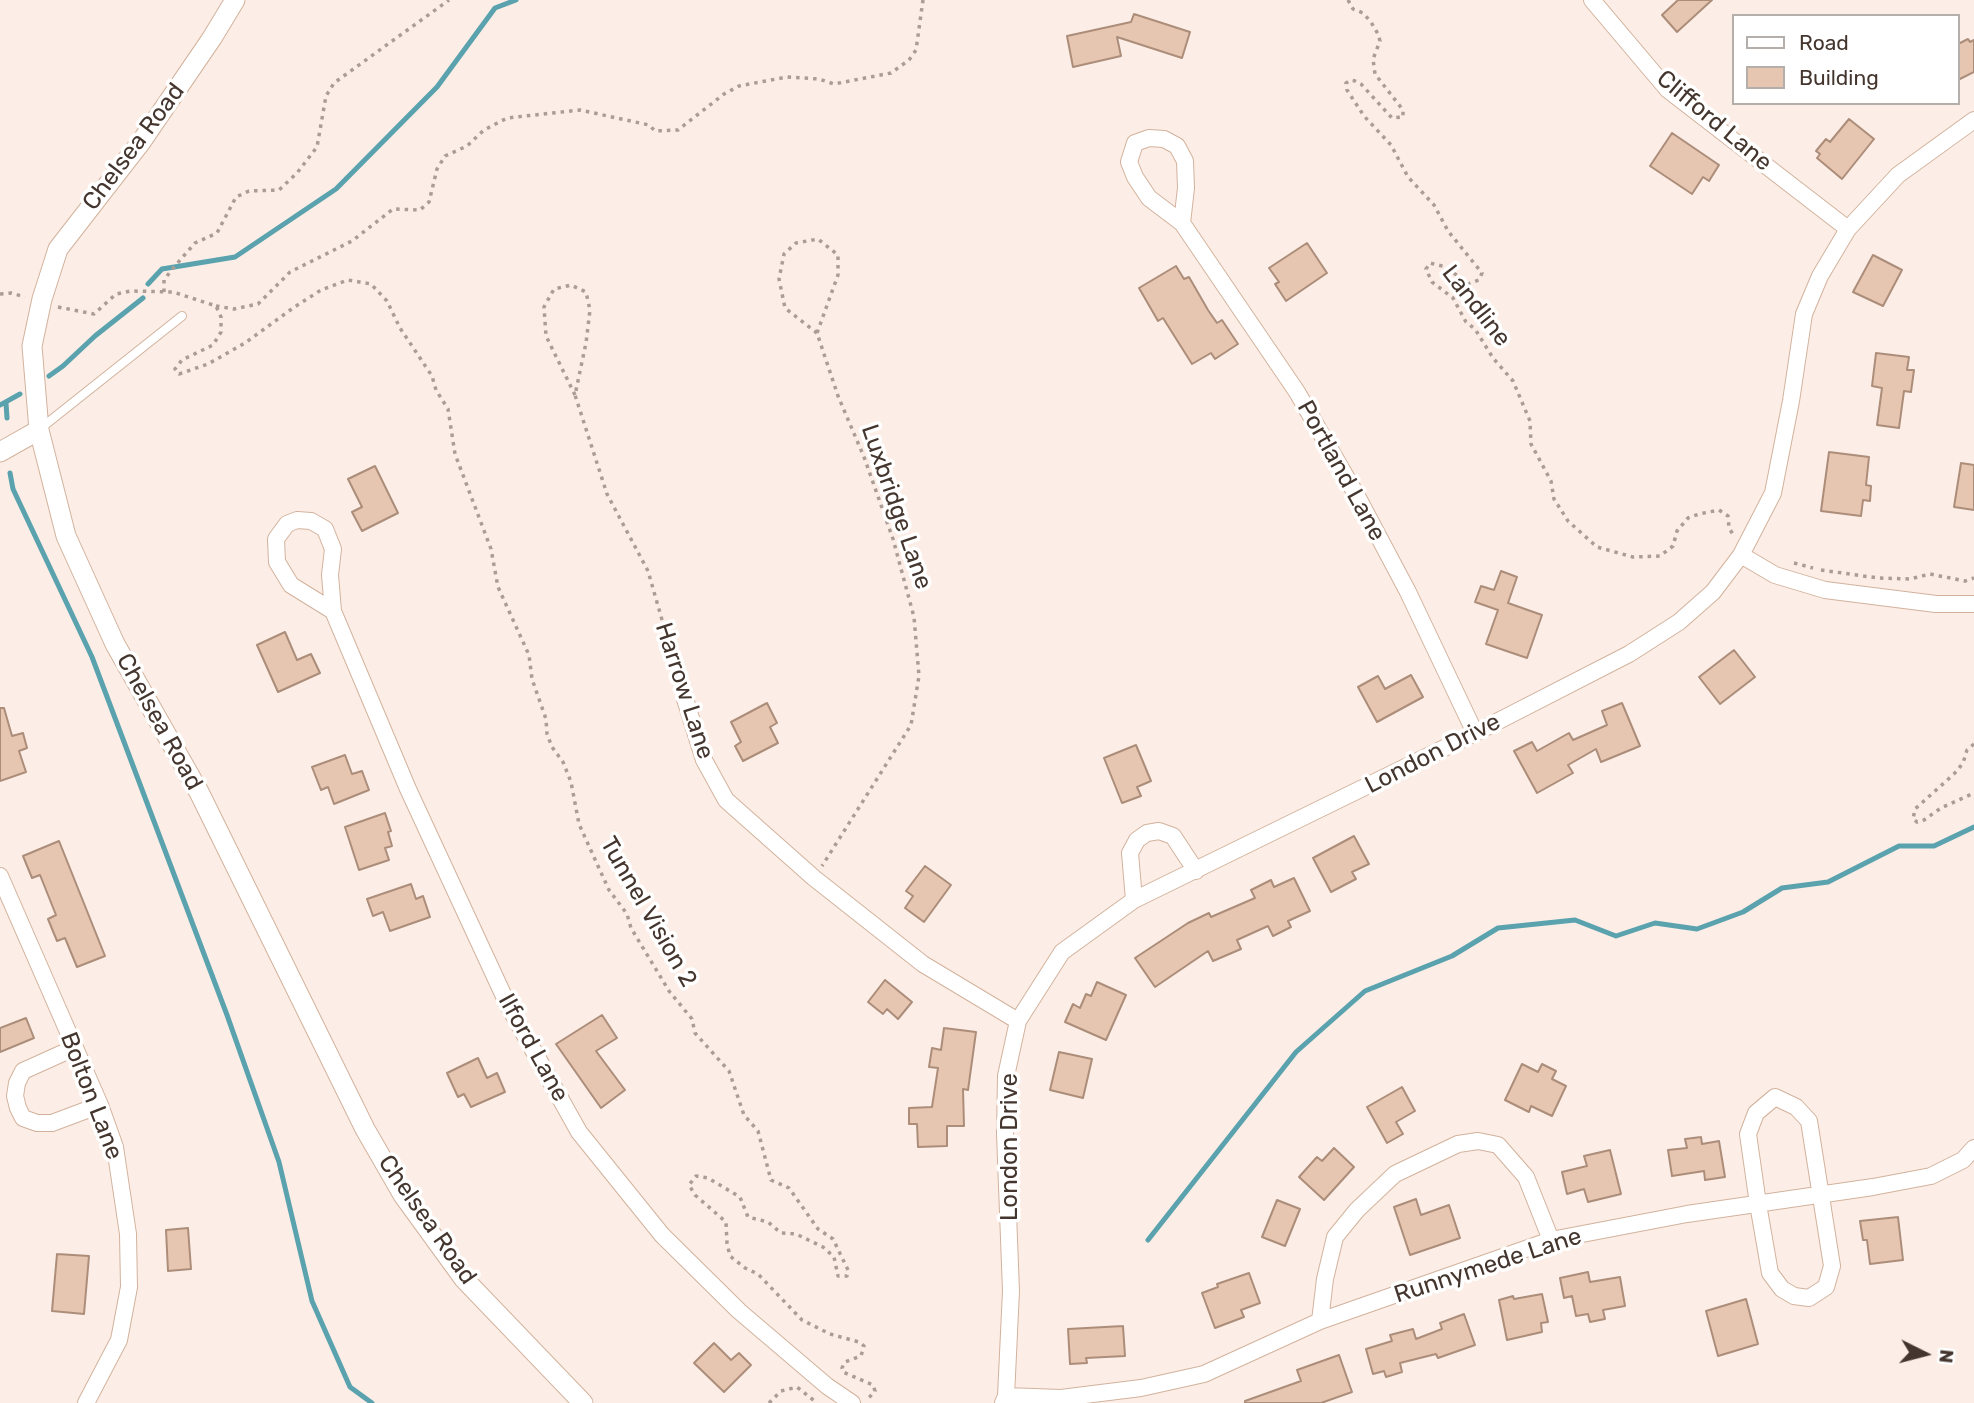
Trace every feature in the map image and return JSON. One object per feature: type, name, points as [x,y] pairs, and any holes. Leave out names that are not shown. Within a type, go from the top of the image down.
[{"type":"street","name":"Chelsea Road","points":[[235,0],[141,142],[58,249],[42,299],[32,346],[39,430],[66,536],[115,644],[199,792],[365,1129],[403,1195],[464,1279],[583,1403]]},
{"type":"street","name":"Clifford Lane","points":[[1592,0],[1668,90],[1848,229]]},
{"type":"street","name":"London Drive","points":[[1004,1400],[1011,1291],[1005,1134],[1006,1076],[1018,1021],[1062,952],[1134,901],[1629,654],[1679,622],[1713,592],[1773,493],[1804,314],[1820,276],[1848,229],[1898,175],[1974,120]]},
{"type":"street","name":"Portland Lane","points":[[1182,223],[1186,188],[1185,161],[1177,146],[1164,139],[1149,138],[1136,144],[1129,162],[1135,177],[1149,198],[1182,223],[1297,392],[1408,592],[1475,733]]},
{"type":"street","points":[[0,452],[39,430]]},
{"type":"street","name":"Ilford Lane","points":[[333,611],[291,585],[277,562],[276,539],[287,524],[297,520],[311,521],[325,529],[333,549],[330,575],[333,611],[408,789],[508,1005],[579,1132],[662,1235],[739,1311],[827,1386],[859,1402]]},
{"type":"street","points":[[1740,548],[1774,575],[1825,590],[1937,604],[1974,604]]},
{"type":"street","name":"Harrow Lane","points":[[685,699],[704,760],[726,800],[814,878],[923,964],[1018,1021]]},
{"type":"street","points":[[1134,901],[1130,853],[1137,840],[1146,833],[1159,831],[1173,836],[1196,871]]},
{"type":"street","name":"Bolton Lane","points":[[0,876],[100,1105],[115,1147],[128,1234],[129,1287],[119,1340],[86,1403]]},
{"type":"street","points":[[74,1048],[23,1071],[15,1096],[18,1108],[23,1118],[37,1123],[52,1123],[100,1105]]},
{"type":"street","points":[[1775,1097],[1796,1107],[1809,1121],[1820,1194],[1832,1266],[1826,1287],[1809,1298],[1794,1296],[1782,1289],[1770,1273],[1748,1134],[1756,1113],[1775,1097]]},
{"type":"street","points":[[1320,1321],[1325,1279],[1335,1237],[1356,1210],[1395,1174],[1458,1144],[1478,1141],[1498,1145],[1526,1177],[1551,1240]]},
{"type":"street","name":"Runnymede Lane","points":[[1004,1400],[1061,1398],[1141,1388],[1204,1374],[1320,1321],[1551,1240],[1687,1214],[1931,1176],[1964,1160],[1974,1148]]},
{"type":"lane","points":[[39,430],[182,316]]},
{"type":"path","points":[[164,292],[164,280],[195,243],[217,233],[236,197],[249,191],[279,190],[297,173],[317,147],[326,96],[334,83],[450,0]]},
{"type":"path","points":[[55,306],[94,314],[116,294],[131,292],[173,292],[234,309],[258,304],[290,272],[352,241],[393,209],[420,210],[429,202],[437,169],[444,156],[467,146],[484,130],[507,118],[580,110],[649,125],[655,131],[678,130],[724,94],[739,86],[787,77],[819,79],[834,84],[891,74],[909,60],[916,50],[923,0]]},
{"type":"path","name":"Landline","points":[[1348,0],[1353,9],[1363,13],[1371,22],[1378,34],[1380,41],[1373,59],[1375,74],[1403,110],[1403,117],[1392,118],[1362,84],[1352,80],[1346,83],[1347,90],[1364,116],[1391,145],[1408,177],[1434,205],[1448,231],[1482,273],[1479,280],[1468,284],[1446,267],[1434,263],[1426,268],[1432,282],[1453,298],[1466,322],[1475,329],[1493,358],[1513,381],[1530,421],[1531,444],[1551,481],[1554,499],[1568,522],[1597,547],[1633,557],[1660,556],[1673,546],[1677,531],[1688,518],[1719,510],[1728,516],[1732,535],[1740,548]]},
{"type":"path","points":[[818,239],[838,255],[838,275],[817,333],[785,308],[779,279],[784,254],[796,243],[818,239]]},
{"type":"path","name":"Tunnel Vision 2","points":[[216,306],[221,317],[221,332],[213,345],[182,360],[176,369],[179,374],[208,364],[246,343],[293,307],[321,290],[348,280],[370,284],[387,301],[400,328],[432,376],[436,390],[448,409],[455,454],[491,549],[498,587],[529,655],[532,679],[546,719],[547,734],[571,782],[579,824],[609,890],[628,914],[631,928],[669,991],[692,1018],[695,1033],[729,1071],[744,1115],[758,1131],[771,1180],[789,1188],[818,1229],[832,1239],[848,1270],[846,1276],[838,1276],[834,1257],[823,1247],[796,1234],[781,1233],[768,1222],[748,1217],[740,1197],[708,1178],[696,1176],[689,1185],[695,1195],[726,1223],[730,1256],[758,1274],[802,1320],[864,1346],[861,1356],[845,1362],[842,1367],[843,1372],[873,1385],[874,1391],[859,1402]]},
{"type":"path","name":"Harrow Lane","points":[[575,395],[590,310],[586,292],[571,285],[554,289],[544,307],[546,336],[575,395],[607,494],[648,571],[685,699]]},
{"type":"path","points":[[0,294],[11,293],[28,298]]},
{"type":"path","name":"Luxbridge Lane","points":[[814,878],[911,725],[919,676],[914,617],[893,539],[864,457],[838,396],[817,333]]},
{"type":"path","points":[[1787,562],[1878,578],[1910,579],[1930,574],[1965,581],[1974,578]]},
{"type":"path","points":[[1974,744],[1967,750],[1963,762],[1954,774],[1915,809],[1913,819],[1917,822],[1924,820],[1941,808],[1974,793]]},
{"type":"path","points":[[769,1403],[782,1391],[797,1387],[817,1403]]},
{"type":"building","points":[[1678,0],[1712,0],[1677,32],[1662,15]]},
{"type":"building","points":[[1134,14],[1190,32],[1182,58],[1117,37],[1121,56],[1073,67],[1067,36],[1131,22]]},
{"type":"building","points":[[1968,39],[1970,42],[1974,40],[1974,72],[1960,79],[1960,43]]},
{"type":"building","points":[[1849,119],[1874,139],[1842,179],[1817,158],[1820,154],[1816,151],[1826,139],[1830,142]]},
{"type":"building","points":[[1672,133],[1719,165],[1709,181],[1703,177],[1692,194],[1650,166]]},
{"type":"building","points":[[1307,243],[1327,273],[1286,301],[1275,284],[1279,282],[1269,268]]},
{"type":"building","points":[[1873,255],[1902,270],[1883,306],[1853,292]]},
{"type":"building","points":[[1176,266],[1184,279],[1189,277],[1217,323],[1222,320],[1238,344],[1215,359],[1211,353],[1192,364],[1163,318],[1158,321],[1139,288]]},
{"type":"building","points":[[1876,353],[1909,357],[1907,370],[1914,370],[1911,392],[1904,391],[1899,428],[1877,425],[1882,388],[1872,386]]},
{"type":"building","points":[[1829,452],[1869,457],[1866,485],[1871,486],[1870,501],[1863,500],[1861,516],[1821,511]]},
{"type":"building","points":[[1961,463],[1974,465],[1974,510],[1954,507]]},
{"type":"building","points":[[375,466],[398,513],[362,531],[352,512],[362,507],[348,479]]},
{"type":"building","points":[[1501,571],[1517,577],[1508,603],[1542,615],[1527,658],[1486,644],[1498,610],[1475,602],[1481,586],[1494,590]]},
{"type":"building","points":[[285,632],[297,660],[311,654],[320,673],[278,692],[257,645]]},
{"type":"building","points":[[1734,650],[1755,677],[1720,704],[1699,677]]},
{"type":"building","points":[[1411,675],[1423,697],[1377,722],[1358,687],[1378,676],[1385,689]]},
{"type":"building","points":[[767,703],[777,723],[770,727],[778,743],[743,761],[735,746],[741,742],[731,722]]},
{"type":"building","points":[[1622,703],[1640,746],[1601,762],[1596,749],[1568,765],[1573,773],[1537,793],[1514,751],[1532,742],[1537,751],[1569,733],[1573,740],[1607,725],[1602,711]]},
{"type":"building","points":[[0,708],[4,708],[12,736],[23,733],[27,748],[19,751],[26,772],[0,781]]},
{"type":"building","points":[[1136,745],[1151,781],[1137,787],[1141,796],[1122,803],[1104,758]]},
{"type":"building","points":[[345,755],[352,774],[362,771],[369,790],[334,804],[328,787],[321,790],[312,767]]},
{"type":"building","points":[[385,813],[391,831],[388,832],[392,846],[385,848],[389,860],[359,870],[345,827]]},
{"type":"building","points":[[1354,836],[1369,864],[1352,872],[1356,879],[1331,892],[1313,858]]},
{"type":"building","points":[[59,841],[105,956],[77,967],[65,938],[57,941],[48,919],[56,915],[40,875],[32,878],[23,856]]},
{"type":"building","points":[[925,866],[951,885],[924,922],[905,908],[913,896],[906,891]]},
{"type":"building","points":[[1294,878],[1310,911],[1288,921],[1291,927],[1273,936],[1268,926],[1237,940],[1241,949],[1213,961],[1208,951],[1155,987],[1135,958],[1188,923],[1209,913],[1211,917],[1255,898],[1251,890],[1271,880],[1274,887]]},
{"type":"building","points":[[411,884],[416,899],[423,896],[430,917],[390,931],[383,912],[373,916],[367,899]]},
{"type":"building","points":[[885,980],[912,1002],[898,1019],[887,1009],[883,1014],[868,1002]]},
{"type":"building","points":[[1097,982],[1126,995],[1106,1040],[1065,1022],[1073,1004],[1080,1008],[1086,994],[1091,996]]},
{"type":"building","points":[[602,1015],[617,1038],[596,1051],[625,1090],[601,1108],[556,1044]]},
{"type":"building","points":[[26,1018],[34,1038],[0,1052],[0,1028]]},
{"type":"building","points":[[944,1028],[976,1032],[968,1090],[963,1089],[964,1126],[947,1126],[947,1146],[918,1147],[917,1124],[909,1124],[909,1108],[932,1107],[938,1068],[929,1067],[932,1048],[941,1050]]},
{"type":"building","points":[[1059,1052],[1092,1059],[1083,1098],[1050,1090]]},
{"type":"building","points":[[478,1058],[487,1078],[497,1073],[505,1092],[471,1107],[464,1094],[458,1097],[447,1073]]},
{"type":"building","points":[[1522,1064],[1538,1072],[1542,1064],[1556,1071],[1552,1079],[1566,1086],[1552,1116],[1531,1106],[1529,1112],[1505,1100]]},
{"type":"building","points":[[1402,1087],[1415,1111],[1396,1122],[1403,1134],[1387,1143],[1367,1107]]},
{"type":"building","points":[[1701,1137],[1702,1144],[1719,1141],[1725,1177],[1705,1180],[1704,1171],[1672,1176],[1668,1150],[1687,1148],[1685,1139]]},
{"type":"building","points":[[1334,1148],[1354,1167],[1324,1200],[1299,1177],[1317,1157],[1322,1161]]},
{"type":"building","points":[[1610,1150],[1621,1194],[1588,1202],[1584,1189],[1567,1194],[1562,1172],[1587,1166],[1584,1156]]},
{"type":"building","points":[[1416,1199],[1421,1215],[1449,1205],[1460,1238],[1410,1255],[1394,1207]]},
{"type":"building","points":[[1277,1200],[1300,1209],[1285,1246],[1262,1237]]},
{"type":"building","points":[[1898,1217],[1903,1260],[1870,1264],[1867,1240],[1863,1240],[1860,1221]]},
{"type":"building","points":[[188,1228],[191,1269],[168,1271],[166,1230]]},
{"type":"building","points":[[57,1254],[89,1256],[84,1314],[52,1311]]},
{"type":"building","points":[[1588,1272],[1590,1282],[1620,1277],[1625,1306],[1603,1310],[1605,1319],[1590,1322],[1588,1314],[1576,1316],[1572,1296],[1564,1298],[1560,1278]]},
{"type":"building","points":[[1249,1273],[1260,1303],[1241,1310],[1244,1317],[1215,1328],[1202,1293],[1218,1287],[1217,1284]]},
{"type":"building","points":[[1542,1294],[1548,1322],[1541,1323],[1542,1332],[1507,1340],[1499,1300]]},
{"type":"building","points":[[1746,1299],[1758,1344],[1718,1356],[1706,1311]]},
{"type":"building","points":[[1464,1314],[1475,1345],[1438,1358],[1436,1354],[1400,1363],[1402,1372],[1386,1377],[1384,1371],[1373,1374],[1366,1349],[1392,1341],[1390,1335],[1413,1329],[1416,1339],[1442,1329],[1440,1323]]},
{"type":"building","points":[[1123,1326],[1125,1356],[1086,1358],[1087,1363],[1070,1364],[1068,1329]]},
{"type":"building","points":[[714,1343],[731,1360],[739,1353],[751,1365],[724,1392],[694,1363]]},
{"type":"building","points":[[1339,1355],[1352,1392],[1321,1403],[1245,1403],[1301,1381],[1297,1370]]},
{"type":"waterway","points":[[148,284],[162,269],[235,257],[336,189],[437,87],[495,8],[516,0]]},
{"type":"waterway","points":[[49,376],[143,298]]},
{"type":"waterway","points":[[0,405],[20,394]]},
{"type":"waterway","points":[[6,403],[7,418]]},
{"type":"waterway","points":[[10,473],[13,489],[92,657],[227,1015],[279,1162],[312,1301],[350,1387],[372,1403]]},
{"type":"waterway","points":[[1148,1240],[1296,1052],[1365,991],[1452,956],[1498,928],[1575,920],[1616,936],[1655,923],[1697,929],[1743,912],[1782,888],[1828,882],[1899,846],[1934,846],[1974,827]]}]
